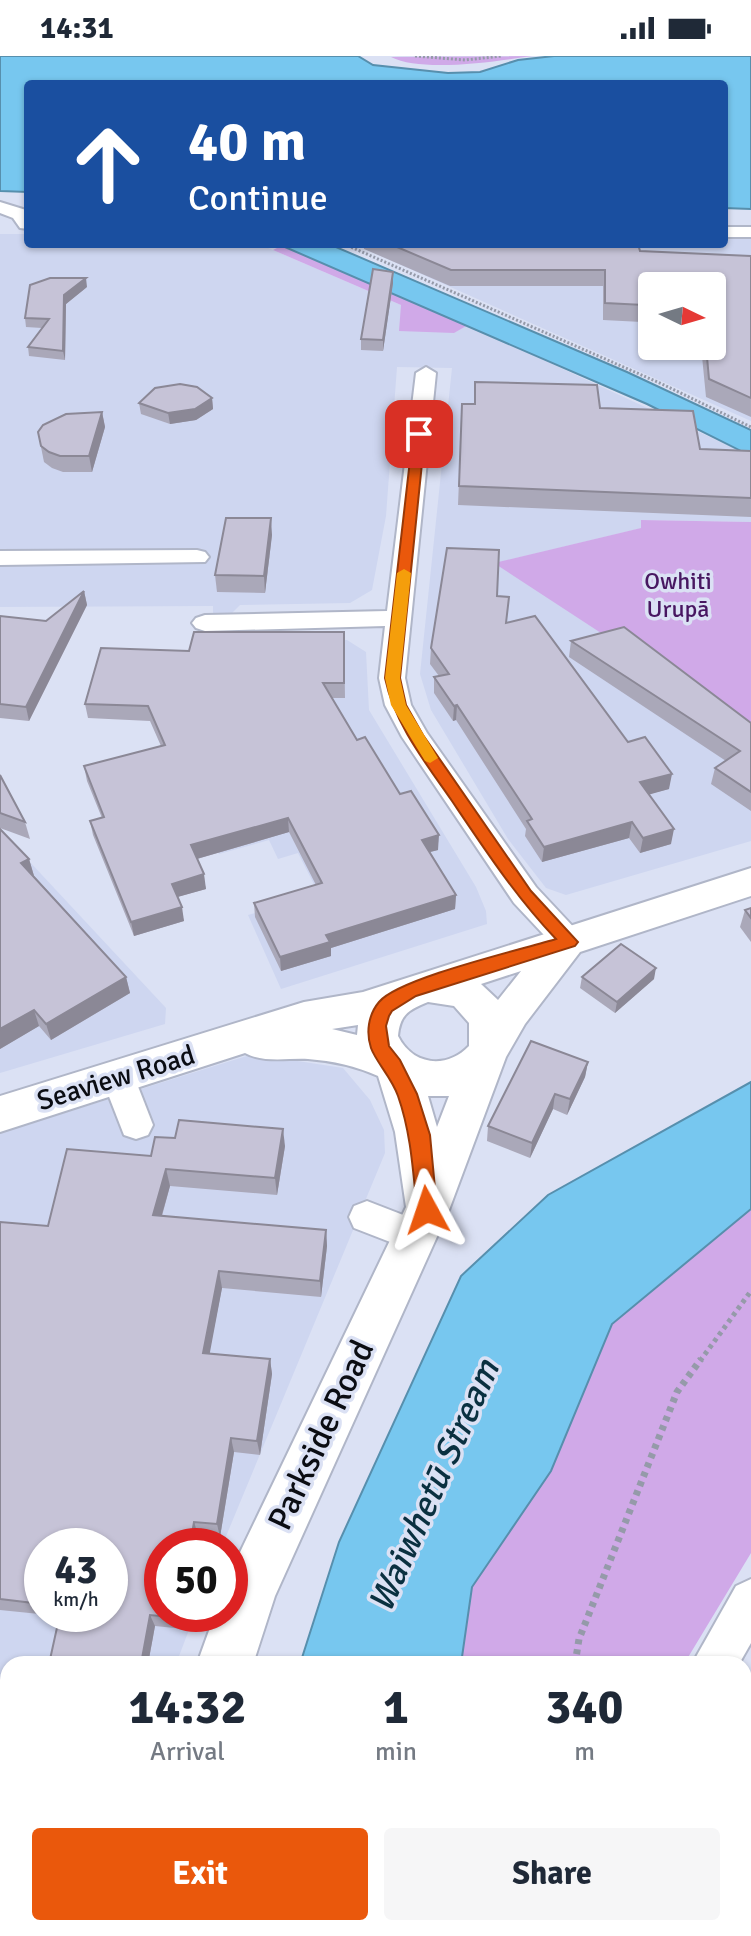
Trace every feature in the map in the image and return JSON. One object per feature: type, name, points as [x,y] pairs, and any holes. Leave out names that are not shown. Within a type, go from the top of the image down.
[{"type":"main road","name":"Seaview Road","points":[[0,1114],[304,1018],[363,1008],[751,882]]},
{"type":"main road","points":[[394,1065],[419,1077],[438,1079],[465,1072],[488,1051],[511,1013],[567,943]]},
{"type":"main road","points":[[421,1223],[420,1135],[394,1065],[380,1048],[377,1026],[386,1006],[411,992],[457,990],[482,1008],[490,1020],[488,1051]]},
{"type":"main road","name":"Seaview Road","points":[[232,1043],[297,1042],[329,1046],[376,1055],[394,1065]]},
{"type":"main road","name":"Parkside Road","points":[[228,1656],[250,1590],[421,1223],[488,1051]]},
{"type":"street","points":[[0,207],[20,214],[24,220]]},
{"type":"street","points":[[0,223],[24,224]]},
{"type":"street","points":[[728,232],[751,232]]},
{"type":"street","points":[[426,373],[392,678],[398,705],[416,737],[525,895],[567,943]]},
{"type":"street","points":[[0,558],[197,557]]},
{"type":"street","points":[[205,623],[399,618]]},
{"type":"street","points":[[118,1076],[136,1125]]},
{"type":"street","points":[[367,1217],[421,1223]]},
{"type":"street","points":[[719,1656],[751,1601]]},
{"type":"path","points":[[415,56],[465,60],[502,56]]},
{"type":"path","points":[[353,248],[662,384],[751,427]]},
{"type":"path","points":[[576,1656],[579,1639],[677,1392],[735,1309],[751,1294]]},
{"type":"shaded area","points":[[0,234],[24,234],[24,248],[268,248],[401,305],[453,333],[468,325],[751,456],[751,522],[642,520],[642,528],[496,563],[751,731],[751,841],[566,895],[546,888],[508,839],[431,710],[420,674],[452,368],[397,367],[386,516],[372,590],[350,603],[240,605],[229,616],[213,615],[213,606],[0,607]]},
{"type":"shaded area","points":[[728,239],[751,239],[751,421],[363,248],[728,248]]},
{"type":"shaded area","points":[[347,640],[366,652],[369,710],[476,887],[486,911],[487,924],[281,989],[248,915],[319,894],[298,853],[278,859],[269,840],[219,854],[174,755],[228,644]]},
{"type":"shaded area","points":[[0,830],[166,1008],[165,1024],[0,1073]]},
{"type":"shaded area","points":[[253,1054],[343,1068],[370,1100],[384,1130],[385,1153],[229,1528],[144,1528],[144,1632],[188,1632],[179,1656],[0,1656],[0,1133]]},
{"type":"green space","points":[[532,56],[440,65],[405,62],[391,57]]},
{"type":"green space","points":[[287,248],[306,255],[468,325],[454,333],[399,331],[401,305],[273,250]]},
{"type":"green space","name":"Owhiti Urupā","points":[[641,520],[751,522],[751,731],[494,563],[641,528]]},
{"type":"green space","points":[[751,1209],[751,1553],[689,1656],[462,1656],[472,1587],[551,1471],[612,1324]]},
{"type":"water","points":[[0,56],[358,56],[373,65],[448,73],[480,72],[518,60],[554,56],[751,56],[751,209],[728,208],[728,80],[24,80],[24,192],[0,191]]},
{"type":"water","points":[[287,248],[338,248],[627,372],[751,430],[751,456],[647,404]]},
{"type":"water","name":"Waiwhetū Stream","points":[[751,1082],[751,1209],[612,1324],[551,1471],[472,1587],[462,1656],[303,1656],[339,1542],[461,1276],[548,1195]]},
{"type":"building","points":[[399,248],[639,248],[640,251],[751,256],[751,398],[709,379],[707,360],[726,360],[726,272],[638,272],[638,305],[605,303],[605,270],[451,270]]},
{"type":"building","points":[[373,269],[393,272],[383,340],[361,339]]},
{"type":"building","points":[[50,278],[86,278],[64,295],[63,351],[28,347],[49,319],[25,318],[30,285]]},
{"type":"building","points":[[475,382],[597,385],[600,408],[693,411],[700,449],[751,451],[751,498],[459,486],[462,404],[475,404]]},
{"type":"building","points":[[180,384],[197,387],[212,398],[195,409],[168,413],[139,403],[155,388]]},
{"type":"building","points":[[102,412],[89,456],[60,456],[41,446],[38,432],[43,425],[66,414]]},
{"type":"building","points":[[226,518],[271,518],[264,576],[215,575]]},
{"type":"building","points":[[447,548],[499,550],[497,596],[509,597],[506,623],[535,616],[628,742],[645,737],[672,774],[640,782],[674,829],[643,838],[632,822],[544,847],[527,821],[532,819],[457,705],[454,706],[434,677],[449,674],[431,648]]},
{"type":"building","points":[[84,591],[26,707],[0,704],[0,616],[46,621]]},
{"type":"building","points":[[624,627],[751,723],[751,792],[715,768],[740,751],[571,641]]},
{"type":"building","points":[[194,632],[344,632],[344,683],[323,683],[357,740],[365,737],[400,794],[411,791],[439,835],[422,840],[456,895],[326,935],[330,942],[280,957],[254,903],[322,883],[288,818],[191,845],[204,874],[172,884],[182,907],[131,922],[90,821],[104,817],[84,766],[165,745],[148,706],[85,704],[101,648],[189,651]]},
{"type":"building","points":[[0,775],[25,822],[0,813]]},
{"type":"building","points":[[0,829],[29,859],[21,863],[126,977],[46,1024],[34,1010],[0,1029]]},
{"type":"building","points":[[621,944],[656,968],[617,1002],[582,977]]},
{"type":"building","points":[[531,1041],[588,1062],[570,1099],[555,1094],[532,1143],[488,1126]]},
{"type":"building","points":[[179,1120],[283,1129],[275,1178],[166,1169],[153,1215],[326,1230],[320,1281],[219,1271],[203,1353],[270,1359],[257,1441],[231,1438],[217,1524],[194,1522],[193,1528],[144,1528],[144,1632],[147,1632],[142,1656],[51,1656],[56,1632],[128,1632],[128,1528],[24,1528],[24,1602],[0,1599],[0,1222],[48,1226],[67,1149],[151,1156],[155,1137],[175,1138]]},
{"type":"slow traffic","points":[[404,573],[392,678],[398,705],[430,758]]},
{"type":"route","points":[[419,434],[392,678],[398,705],[416,737],[525,895],[569,942],[410,990],[386,1006],[380,1016],[377,1037],[380,1048],[394,1065],[420,1135],[427,1210]]}]
